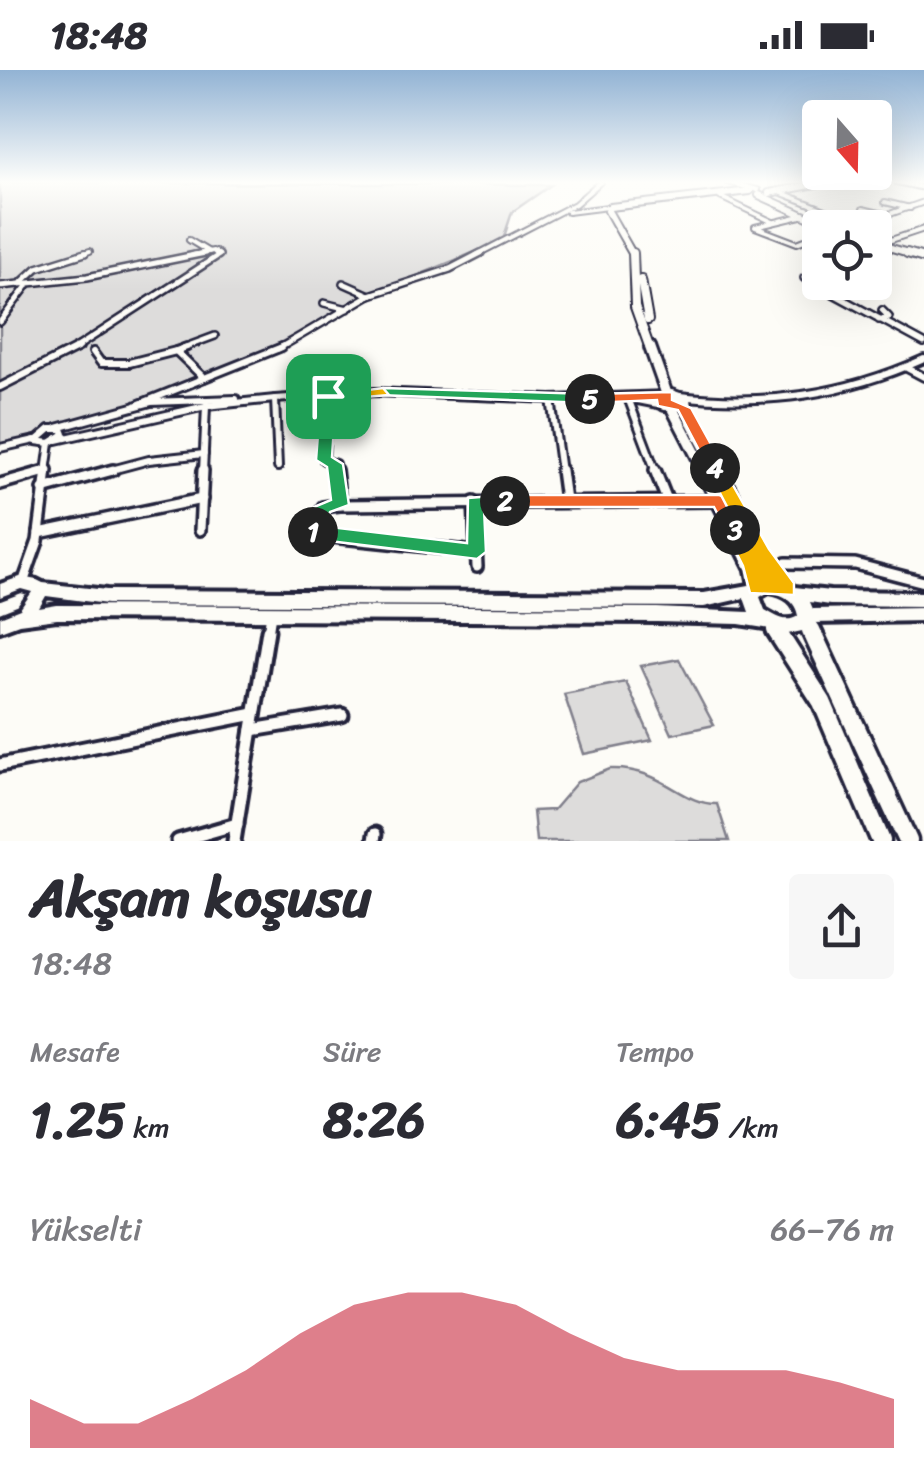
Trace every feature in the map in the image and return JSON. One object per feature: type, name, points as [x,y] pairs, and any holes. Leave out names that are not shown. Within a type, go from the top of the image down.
[{"type":"main road","points":[[14,588],[107,597],[555,600],[704,600],[755,589],[830,598],[924,599]]},
{"type":"main road","points":[[14,588],[37,604],[20,618]]},
{"type":"main road","points":[[755,589],[754,609],[771,624]]},
{"type":"main road","points":[[790,591],[806,618]]},
{"type":"main road","points":[[0,624],[57,612],[657,614],[739,617],[790,628],[806,618],[924,614]]},
{"type":"street","points":[[35,440],[42,432],[136,405],[274,352],[370,295],[450,269],[549,218]]},
{"type":"street","points":[[615,218],[634,252],[635,307],[719,501],[753,566],[755,589]]},
{"type":"street","points":[[624,218],[641,252],[643,307],[675,403],[762,555],[790,591]]},
{"type":"street","points":[[765,218],[774,222]]},
{"type":"street","points":[[791,218],[755,227],[795,243],[802,240]]},
{"type":"street","points":[[892,239],[924,229]]},
{"type":"street","points":[[0,387],[70,352],[107,324],[219,257],[188,240]]},
{"type":"street","points":[[892,248],[924,258]]},
{"type":"street","points":[[0,322],[37,268],[90,251]]},
{"type":"street","points":[[0,286],[208,252]]},
{"type":"street","points":[[344,284],[370,295]]},
{"type":"street","points":[[843,300],[924,342]]},
{"type":"street","points":[[324,302],[348,308]]},
{"type":"street","points":[[878,320],[889,318],[882,310]]},
{"type":"street","points":[[92,352],[102,363],[120,364],[176,351],[216,336]]},
{"type":"street","points":[[176,351],[204,378]]},
{"type":"street","points":[[0,448],[35,440],[54,442],[206,406],[376,392],[628,398],[675,403],[811,396],[924,359]]},
{"type":"street","points":[[906,368],[924,376]]},
{"type":"street","points":[[328,396],[324,460],[335,464],[340,505]]},
{"type":"street","points":[[136,405],[188,398],[275,399]]},
{"type":"street","points":[[628,398],[667,500]]},
{"type":"street","points":[[275,399],[278,468]]},
{"type":"street","points":[[551,399],[565,500]]},
{"type":"street","points":[[675,403],[700,399]]},
{"type":"street","points":[[200,530],[206,406]]},
{"type":"street","points":[[14,588],[39,532],[46,471],[54,442],[64,432],[57,428]]},
{"type":"street","points":[[43,489],[149,460],[204,454]]},
{"type":"street","points":[[0,484],[46,471]]},
{"type":"street","points":[[39,532],[202,499]]},
{"type":"street","points":[[477,552],[312,535],[323,507],[340,505],[719,501]]},
{"type":"street","points":[[474,502],[478,567]]},
{"type":"street","points":[[786,563],[855,564],[924,582]]},
{"type":"street","points":[[234,841],[270,614]]},
{"type":"street","points":[[806,618],[908,841]]},
{"type":"street","points":[[771,624],[822,702],[882,841]]},
{"type":"street","points":[[0,764],[254,714]]},
{"type":"street","points":[[252,730],[342,715]]},
{"type":"street","points":[[178,841],[237,824]]},
{"type":"shaded area","points":[[0,218],[510,218],[504,237],[390,287],[250,358],[60,433],[52,440],[0,449]]},
{"type":"shaded area","points":[[679,659],[714,725],[672,734],[641,666]]},
{"type":"shaded area","points":[[626,682],[652,740],[584,754],[564,694]]},
{"type":"shaded area","points":[[610,769],[644,774],[693,799],[717,804],[729,841],[536,841],[533,811],[553,810],[577,782]]},
{"type":"route","points":[[376,392],[551,399],[667,395],[662,400],[665,405],[684,408],[762,555],[787,589],[767,584],[757,587],[753,566],[719,501],[474,502],[477,552],[312,535],[323,507],[340,505],[335,464],[324,460],[328,396],[376,392]]}]
